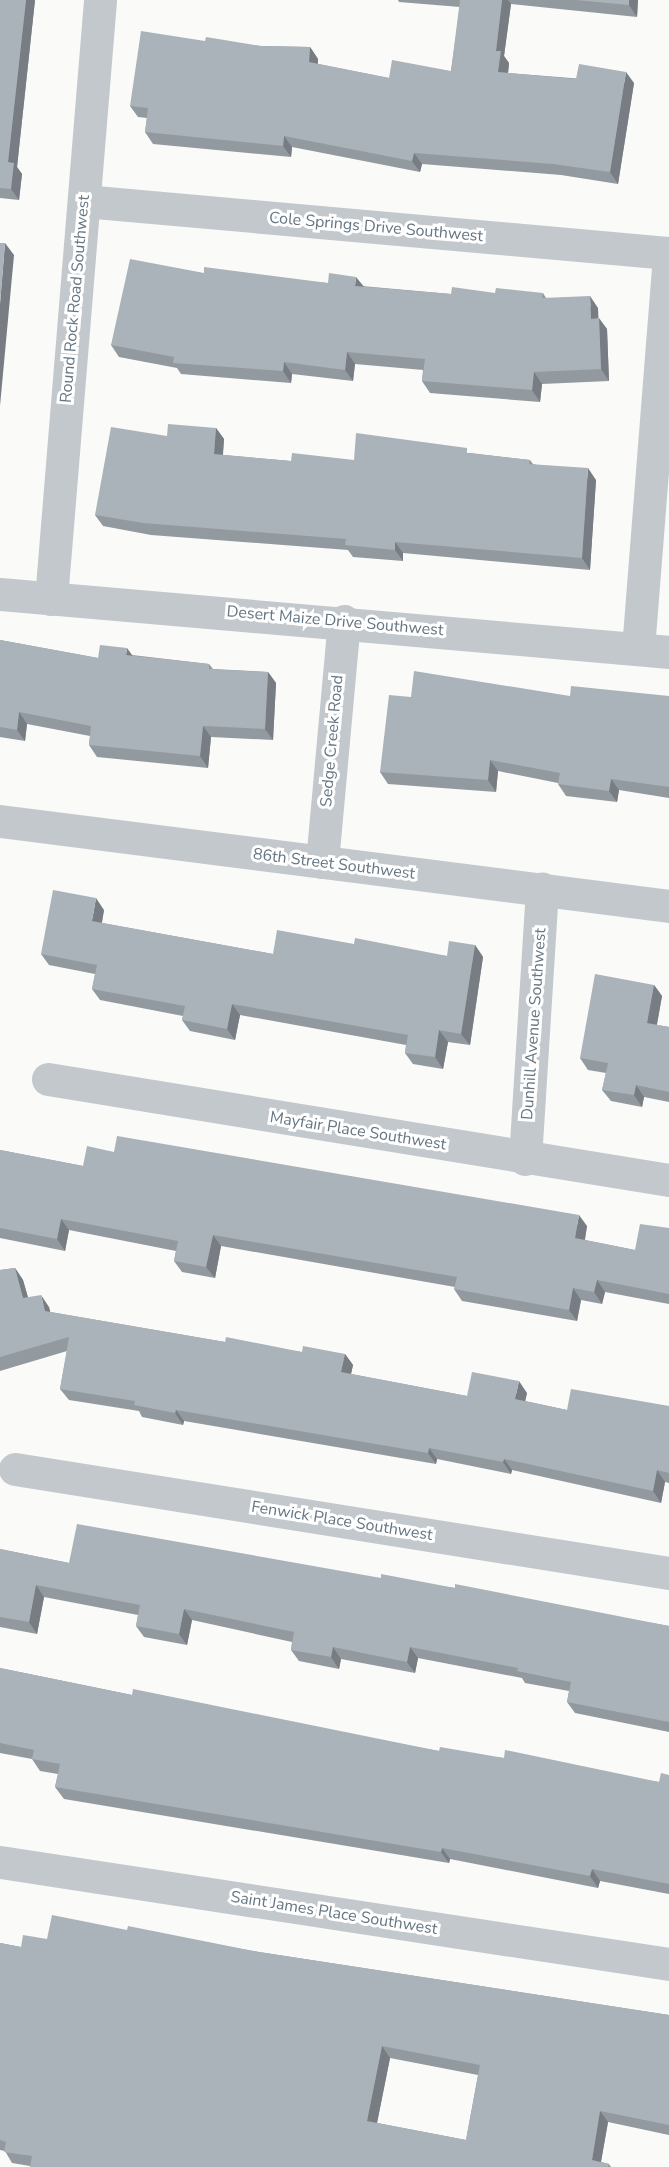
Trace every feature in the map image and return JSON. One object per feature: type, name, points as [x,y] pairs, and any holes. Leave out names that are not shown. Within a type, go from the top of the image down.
[{"type":"street","name":"Round Rock Road Southwest","points":[[51,599],[100,0]]},
{"type":"street","name":"Cole Springs Drive Southwest","points":[[84,201],[669,253]]},
{"type":"street","points":[[653,650],[669,258]]},
{"type":"street","name":"Desert Maize Drive Southwest","points":[[0,594],[344,621],[653,650]]},
{"type":"street","name":"Sedge Creek Road","points":[[322,862],[344,621]]},
{"type":"street","name":"86th Street Southwest","points":[[0,821],[669,906]]},
{"type":"street","name":"Dunhill Avenue Southwest","points":[[525,1159],[542,889]]},
{"type":"street","name":"Mayfair Place Southwest","points":[[48,1079],[525,1159],[669,1180]]},
{"type":"street","name":"Fenwick Place Southwest","points":[[15,1469],[669,1573]]},
{"type":"street","name":"Saint James Place Southwest","points":[[0,1862],[669,1964]]},
{"type":"building","points":[[0,0],[26,0],[8,162],[14,163],[11,189],[0,188]]},
{"type":"building","points":[[460,0],[502,0],[496,51],[501,51],[498,72],[576,79],[579,64],[626,72],[610,172],[553,164],[414,153],[412,161],[284,136],[283,146],[145,132],[148,108],[130,106],[141,31],[205,41],[206,37],[261,46],[310,47],[309,62],[389,78],[392,60],[451,71]]},
{"type":"building","points":[[576,0],[629,0],[629,5]]},
{"type":"building","points":[[0,243],[5,243],[0,304]]},
{"type":"building","points":[[130,259],[204,273],[204,267],[328,283],[329,273],[356,277],[355,286],[451,294],[452,287],[495,293],[496,288],[543,293],[542,298],[590,296],[591,319],[599,318],[601,369],[534,372],[532,390],[422,381],[425,359],[347,352],[345,370],[284,362],[283,371],[173,363],[174,357],[111,345]]},
{"type":"building","points":[[168,424],[216,428],[214,454],[291,461],[292,453],[354,460],[356,433],[467,448],[467,453],[530,460],[529,464],[588,468],[582,558],[395,542],[395,550],[345,545],[346,539],[143,523],[95,515],[111,427],[167,436]]},
{"type":"building","points":[[0,640],[98,658],[100,645],[127,648],[126,655],[209,664],[209,669],[268,672],[265,729],[203,726],[200,756],[89,745],[91,726],[19,712],[17,730],[0,727]]},
{"type":"building","points":[[414,671],[570,696],[571,686],[669,696],[669,787],[611,779],[609,791],[558,784],[560,773],[490,760],[488,780],[380,772],[389,695],[411,697]]},
{"type":"building","points":[[53,890],[96,898],[92,921],[273,954],[277,930],[354,944],[355,938],[447,956],[449,941],[475,945],[461,1034],[439,1030],[435,1057],[405,1053],[408,1035],[232,1004],[227,1029],[182,1020],[185,1006],[92,989],[97,965],[41,954]]},
{"type":"building","points":[[595,974],[654,985],[647,1023],[669,1027],[669,1092],[636,1085],[634,1095],[602,1090],[608,1063],[580,1058]]},
{"type":"building","points":[[117,1136],[579,1215],[575,1238],[635,1250],[640,1224],[669,1228],[669,1294],[597,1280],[594,1292],[573,1288],[569,1310],[454,1289],[457,1277],[213,1235],[206,1267],[174,1261],[178,1241],[61,1219],[57,1239],[0,1228],[0,1150],[83,1166],[87,1146],[114,1152]]},
{"type":"building","points":[[15,1268],[23,1298],[41,1295],[45,1311],[225,1342],[226,1337],[302,1352],[303,1346],[345,1354],[341,1372],[467,1396],[472,1372],[519,1381],[515,1399],[567,1410],[571,1389],[669,1406],[669,1473],[657,1470],[653,1491],[504,1459],[503,1462],[429,1448],[428,1453],[176,1410],[175,1413],[134,1405],[135,1401],[60,1389],[69,1337],[0,1357],[0,1270]]},
{"type":"building","points":[[77,1524],[381,1578],[381,1574],[455,1588],[455,1584],[669,1626],[669,1722],[567,1702],[571,1682],[517,1671],[518,1668],[410,1647],[407,1662],[333,1647],[331,1657],[291,1650],[294,1632],[184,1609],[179,1634],[136,1626],[140,1605],[36,1585],[29,1622],[0,1617],[0,1549],[69,1563]]},
{"type":"building","points":[[0,1668],[132,1695],[133,1689],[439,1751],[440,1747],[504,1758],[505,1750],[659,1782],[661,1773],[669,1775],[669,1884],[592,1869],[590,1876],[442,1848],[441,1852],[55,1787],[60,1764],[32,1759],[34,1750],[0,1743]]},
{"type":"building","points":[[52,1915],[127,1930],[128,1926],[259,1952],[669,2015],[669,2125],[600,2111],[592,2160],[609,2164],[608,2167],[30,2167],[32,2156],[4,2152],[6,2142],[0,2140],[0,1943],[21,1947],[23,1935],[47,1939]],"holes":[[[382,2046],[480,2065],[466,2140],[367,2121]]]}]
